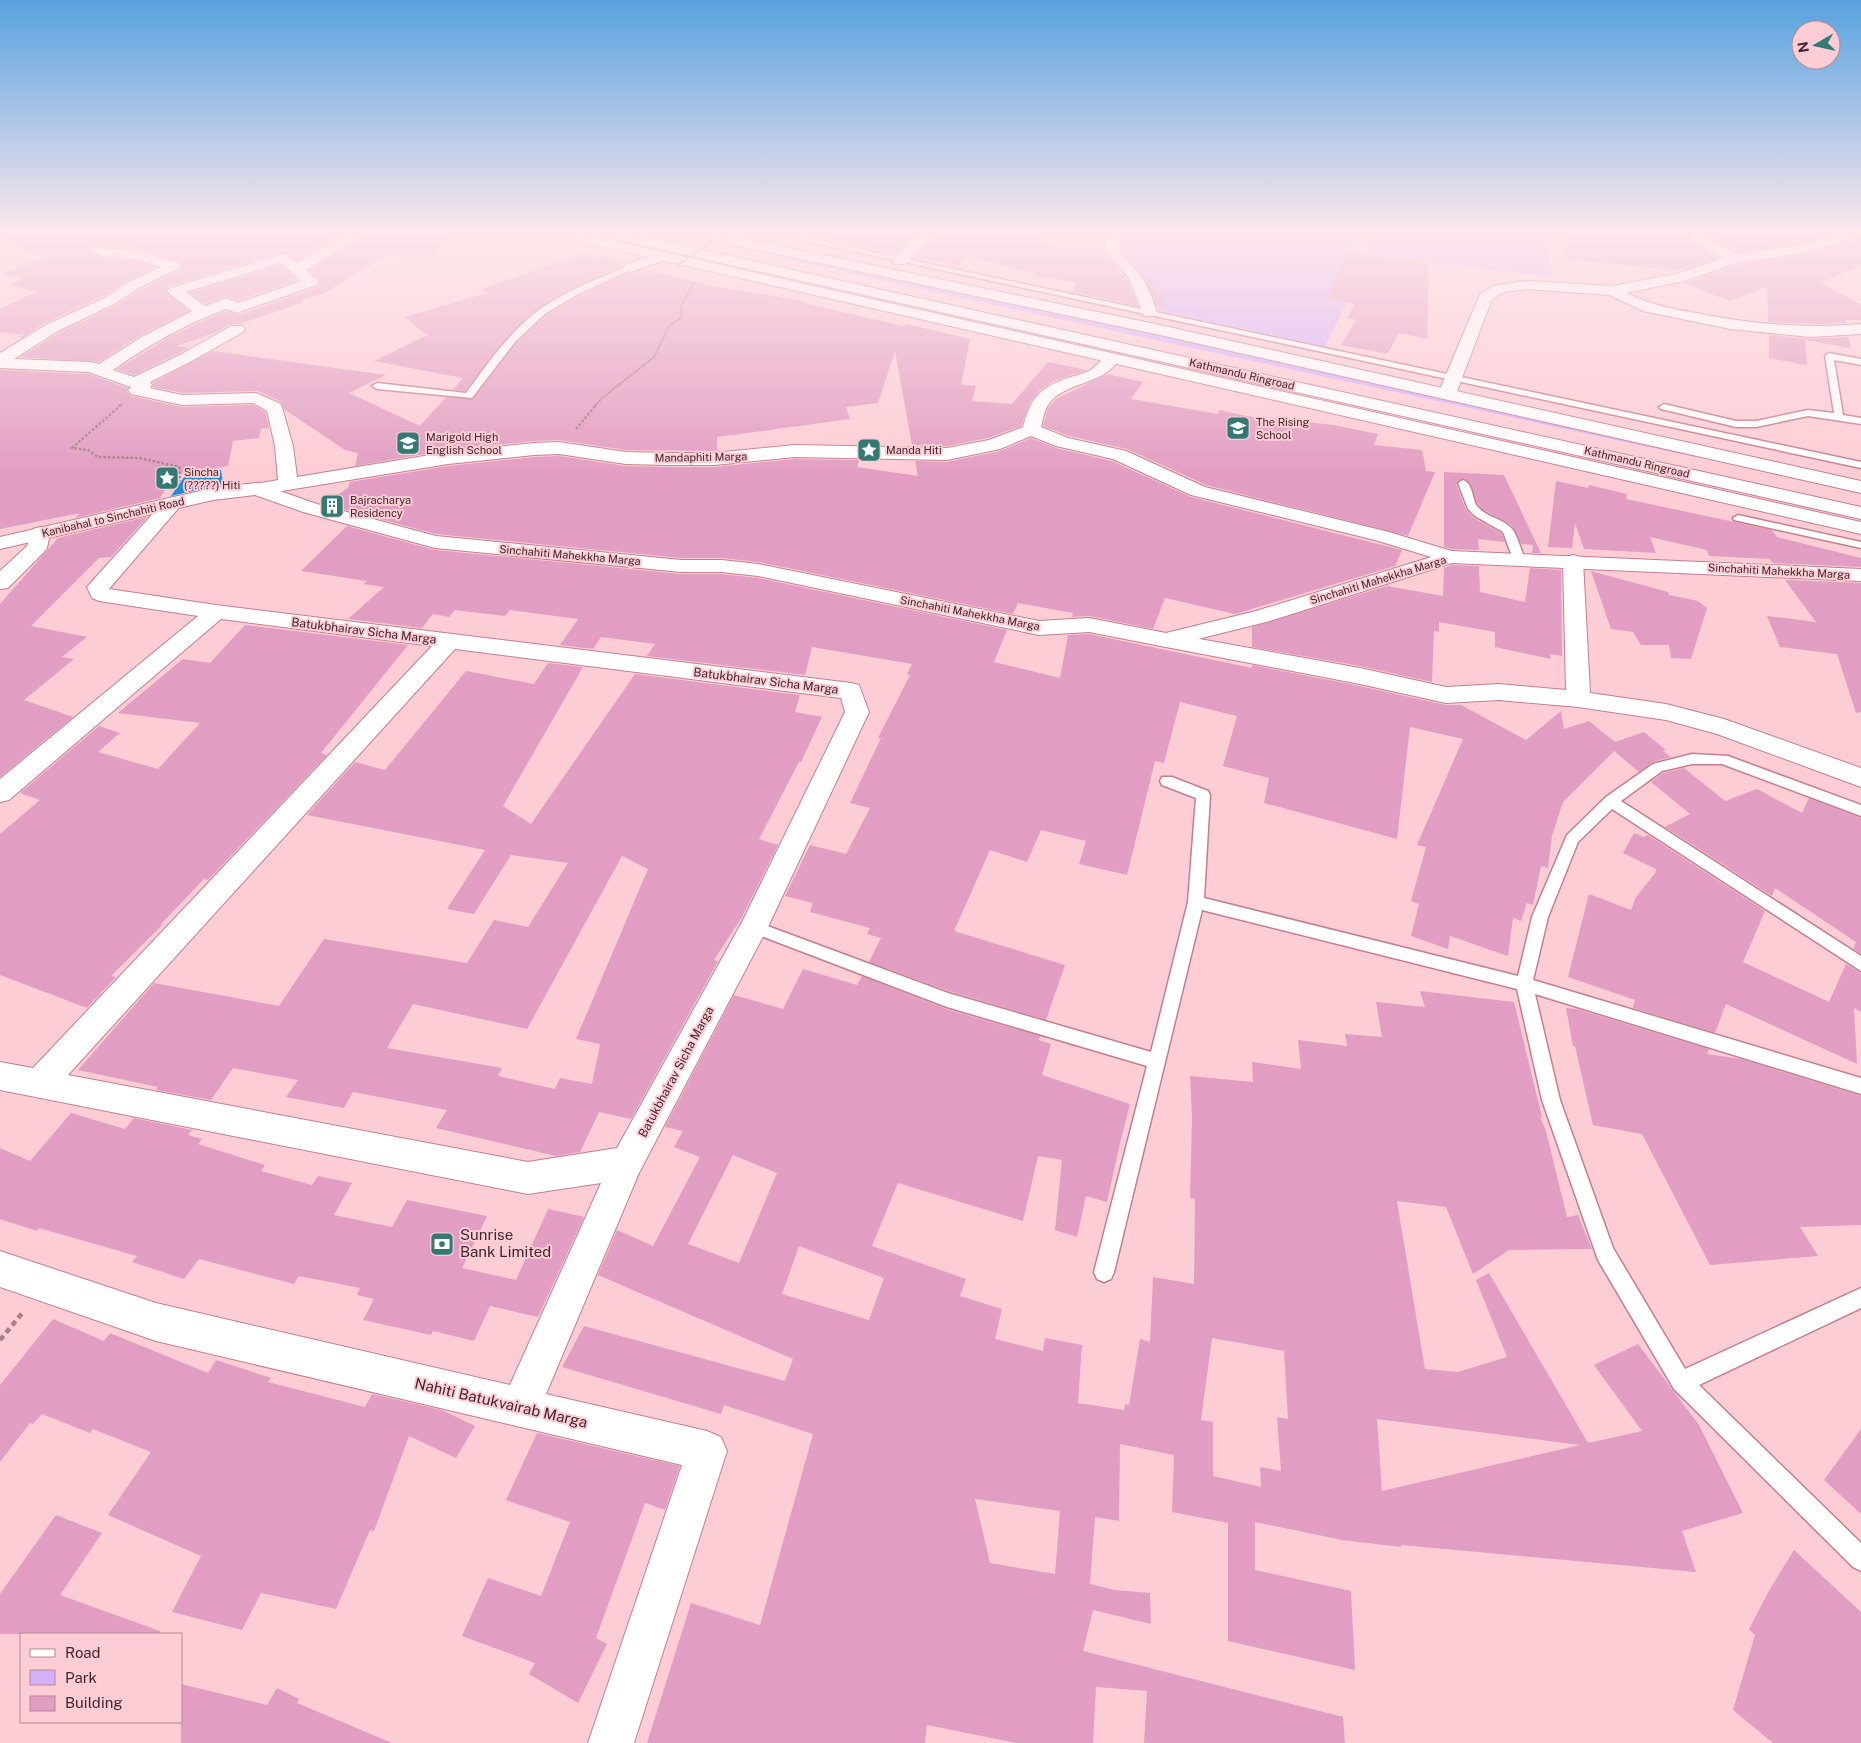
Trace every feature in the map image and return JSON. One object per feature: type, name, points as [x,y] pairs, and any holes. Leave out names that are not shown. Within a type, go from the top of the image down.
[{"type":"main road","points":[[0,361],[52,328],[88,311]]},
{"type":"main road","points":[[904,311],[1861,528]]},
{"type":"main road","name":"Kathmandu Ringroad","points":[[977,311],[1861,513]]},
{"type":"main road","name":"Kathmandu Ringroad","points":[[983,311],[1861,500]]},
{"type":"main road","points":[[1071,311],[1861,487]]},
{"type":"main road","points":[[1447,394],[1479,311]]},
{"type":"main road","points":[[1666,311],[1753,328],[1826,332],[1861,329]]},
{"type":"main road","points":[[100,371],[155,335],[203,312]]},
{"type":"main road","points":[[136,387],[237,330]]},
{"type":"main road","points":[[1112,359],[1095,374],[1064,385],[1048,394],[1038,405],[1031,430],[1062,442],[1119,455],[1198,491],[1382,536],[1451,557]]},
{"type":"main road","points":[[0,361],[90,367],[136,387],[182,400],[256,398],[275,408],[284,446],[288,484]]},
{"type":"main road","name":"Mandaphiti Marga","points":[[257,489],[448,458],[559,448],[626,458],[714,459],[795,451],[946,454],[994,445],[1031,430]]},
{"type":"main road","name":"Kanibahal to Sinchahiti Road","points":[[0,543],[213,494],[257,489]]},
{"type":"main road","name":"Sinchahiti Mahekkha Marga","points":[[257,489],[310,508],[435,542],[681,566],[722,566],[758,570],[1039,628],[1089,625],[1166,640],[1262,616],[1451,557],[1861,575]]},
{"type":"main road","name":"Batukbhairav Sicha Marga","points":[[173,503],[98,587],[100,593],[107,596],[216,612],[851,691],[857,712],[754,927],[627,1163],[520,1408]]},
{"type":"main road","points":[[0,584],[37,548],[40,534]]},
{"type":"main road","points":[[1574,561],[1578,699]]},
{"type":"main road","points":[[0,793],[216,612]]},
{"type":"main road","points":[[1166,640],[1360,676],[1446,695],[1499,692],[1578,699],[1666,712],[1724,727],[1861,778]]},
{"type":"main road","points":[[39,1084],[449,642]]},
{"type":"main road","points":[[0,1076],[528,1178],[627,1163]]},
{"type":"main road","name":"Nahiti Batukvairab Marga","points":[[0,1269],[156,1322],[707,1451],[611,1743]]},
{"type":"lane","points":[[377,386],[469,396],[504,348],[543,311]]},
{"type":"lane","points":[[1141,311],[1861,465]]},
{"type":"lane","points":[[1839,417],[1829,356],[1861,362]]},
{"type":"lane","points":[[1664,407],[1736,424],[1756,424],[1808,413],[1861,421]]},
{"type":"lane","points":[[1463,483],[1472,507],[1479,514],[1501,525],[1508,531],[1519,559]]},
{"type":"lane","points":[[1738,518],[1861,545]]},
{"type":"lane","points":[[1861,811],[1723,759],[1692,759],[1658,767],[1611,801],[1572,839],[1540,917],[1524,984],[1551,1100],[1605,1253],[1682,1382],[1861,1558]]},
{"type":"lane","points":[[1104,1272],[1196,902],[1203,795],[1167,781]]},
{"type":"lane","points":[[1611,801],[1861,964]]},
{"type":"lane","points":[[1196,902],[1524,984],[1861,1086]]},
{"type":"lane","points":[[754,927],[947,1000],[1157,1061]]},
{"type":"lane","points":[[1682,1382],[1861,1298]]},
{"type":"path","points":[[559,448],[601,399],[654,357],[670,326],[682,316],[681,311]]},
{"type":"path","points":[[136,387],[72,448],[88,450],[98,457],[140,458],[179,468],[181,480],[169,494],[173,503]]},
{"type":"green space","points":[[1024,311],[1051,311],[1208,344],[1695,454],[1695,457]]},
{"type":"green space","points":[[1162,311],[1342,311],[1325,346]]},
{"type":"water","points":[[221,470],[223,484],[171,496],[187,473]]},
{"type":"building","points":[[0,311],[70,311],[45,323],[22,338],[20,337],[24,335],[0,332]]},
{"type":"building","points":[[104,311],[188,311],[139,336],[99,362],[20,357],[59,333]]},
{"type":"building","points":[[225,311],[238,315],[248,311],[277,311],[240,324],[230,324],[216,332],[176,346],[189,348],[134,375],[117,369],[169,337]]},
{"type":"building","points":[[424,311],[535,311],[499,347],[465,391],[453,390],[463,378],[374,361],[429,334],[424,333],[405,317]]},
{"type":"building","points":[[553,311],[839,311],[903,326],[907,324],[970,339],[961,385],[976,386],[972,401],[1012,404],[1048,362],[1087,370],[1056,380],[1041,389],[1031,401],[1021,426],[988,438],[947,446],[912,445],[895,351],[878,403],[846,407],[850,419],[717,437],[717,450],[719,451],[626,450],[559,440],[534,441],[448,450],[355,466],[358,453],[345,450],[284,409],[282,402],[257,391],[182,393],[153,387],[153,383],[213,351],[386,375],[349,393],[420,426],[446,397],[473,399],[516,343]]},
{"type":"building","points":[[1350,311],[1428,311],[1427,339],[1399,333],[1387,354],[1341,345],[1356,320],[1347,318]]},
{"type":"building","points":[[1768,311],[1861,311],[1861,320],[1846,320],[1846,323],[1768,322]]},
{"type":"building","points":[[1769,335],[1810,339],[1849,337],[1850,348],[1805,340],[1807,365],[1769,358]]},
{"type":"building","points":[[0,370],[88,374],[128,388],[126,391],[131,396],[182,407],[253,405],[265,412],[269,428],[261,429],[259,438],[233,441],[228,466],[173,475],[171,483],[169,483],[160,498],[75,518],[80,513],[0,529]]},
{"type":"building","points":[[1107,374],[1143,382],[1131,399],[1218,414],[1219,410],[1276,422],[1276,419],[1334,425],[1378,434],[1374,445],[1422,450],[1426,471],[1435,472],[1408,536],[1206,485],[1127,449],[1069,436],[1043,426],[1048,408],[1056,399]]},
{"type":"building","points":[[1031,438],[1056,448],[1112,461],[1191,497],[1402,550],[1395,566],[1235,614],[1165,598],[1153,629],[1089,616],[1072,617],[1073,613],[1018,603],[1013,614],[758,562],[722,558],[681,558],[436,534],[324,504],[348,488],[350,482],[448,466],[534,457],[559,456],[626,466],[669,467],[714,467],[795,459],[859,460],[857,467],[918,476],[915,461],[947,462],[1000,451]]},
{"type":"building","points":[[1444,472],[1504,475],[1541,553],[1532,553],[1533,545],[1521,544],[1511,525],[1482,509],[1477,502],[1470,483],[1464,478],[1456,484],[1466,510],[1474,518],[1501,533],[1505,542],[1478,539],[1479,550],[1444,547]]},
{"type":"building","points":[[1556,481],[1588,488],[1589,485],[1627,494],[1626,499],[1772,530],[1777,537],[1861,558],[1861,567],[1773,563],[1770,559],[1709,556],[1707,550],[1650,537],[1656,553],[1584,549],[1575,523],[1572,548],[1548,547]]},
{"type":"building","points":[[147,517],[111,557],[99,558],[31,626],[87,637],[62,657],[74,659],[24,700],[73,717],[0,777],[0,604],[58,538]]},
{"type":"building","points":[[347,526],[435,550],[681,574],[722,574],[758,578],[1007,630],[994,662],[1060,678],[1068,635],[1089,634],[1252,668],[1252,665],[1446,705],[1461,705],[1526,740],[1561,711],[1564,729],[1589,721],[1615,742],[1644,732],[1666,750],[1663,751],[1671,757],[1653,762],[1639,772],[1614,751],[1563,802],[1552,836],[1548,868],[1541,866],[1533,905],[1527,903],[1521,921],[1513,918],[1508,956],[1450,936],[1448,949],[1411,936],[1419,904],[1411,901],[1426,847],[1417,845],[1463,739],[1410,727],[1397,839],[1264,803],[1269,778],[1223,766],[1237,716],[1180,702],[1164,763],[1155,761],[1127,875],[1079,864],[1086,841],[1041,830],[1027,862],[990,850],[954,931],[1065,965],[1046,1020],[949,991],[869,962],[881,938],[867,934],[870,928],[810,912],[813,903],[785,896],[810,845],[846,854],[870,808],[850,803],[881,738],[878,738],[910,675],[907,674],[912,664],[812,647],[805,675],[647,656],[655,644],[601,637],[593,649],[560,645],[578,619],[510,610],[505,616],[455,610],[449,617],[433,614],[422,628],[348,619],[384,587],[364,584],[367,581],[301,571]]},
{"type":"building","points":[[1452,565],[1479,566],[1480,592],[1525,602],[1530,568],[1561,570],[1562,656],[1550,654],[1551,659],[1495,647],[1495,632],[1439,622],[1439,632],[1434,631],[1432,682],[1360,666],[1252,647],[1252,627],[1387,586],[1443,596],[1444,568]]},
{"type":"building","points":[[1591,571],[1668,592],[1669,595],[1698,601],[1707,608],[1691,659],[1671,658],[1669,645],[1641,645],[1633,632],[1611,629]]},
{"type":"building","points":[[1785,580],[1861,583],[1861,712],[1856,713],[1837,654],[1780,647],[1767,616],[1816,622]]},
{"type":"building","points":[[245,625],[408,645],[321,753],[327,755],[208,880],[204,879],[162,925],[111,976],[116,977],[87,1008],[0,975],[0,834],[40,800],[20,793],[99,726],[120,733],[98,752],[158,769],[200,723],[118,713],[183,659],[210,663]]},
{"type":"building","points":[[548,663],[583,667],[503,806],[531,824],[635,674],[800,695],[795,712],[822,717],[801,762],[799,762],[759,839],[778,845],[742,917],[714,960],[718,961],[631,1119],[599,1112],[580,1152],[556,1156],[436,1128],[447,1110],[353,1092],[344,1108],[286,1097],[298,1080],[233,1068],[211,1100],[156,1090],[158,1087],[78,1070],[154,983],[279,1006],[324,939],[467,963],[494,920],[528,927],[568,863],[511,855],[474,914],[447,909],[485,850],[307,815],[355,762],[385,770],[466,671],[534,684]],"holes":[[[622,856],[648,869],[576,1039],[600,1044],[592,1084],[560,1078],[555,1089],[498,1076],[502,1068],[387,1048],[413,1004],[527,1029]]]},
{"type":"building","points":[[1684,768],[1725,801],[1757,789],[1802,813],[1809,798],[1861,818],[1861,954],[1853,949],[1856,942],[1775,888],[1772,896],[1665,827],[1690,814],[1651,782],[1663,773]]},
{"type":"building","points":[[1634,833],[1644,837],[1648,835],[1765,911],[1743,962],[1829,1002],[1846,964],[1861,973],[1861,1012],[1854,1008],[1857,1064],[1726,1004],[1715,1033],[1633,1008],[1635,1000],[1568,977],[1589,894],[1631,910],[1636,897],[1656,872],[1656,869],[1623,853]]},
{"type":"building","points":[[803,969],[857,985],[862,976],[946,1009],[1040,1036],[1039,1040],[1051,1044],[1042,1075],[1130,1104],[1107,1202],[1086,1196],[1077,1237],[1055,1230],[1062,1160],[1038,1156],[1023,1221],[898,1183],[872,1246],[966,1279],[960,1296],[1002,1309],[995,1339],[1043,1351],[1045,1338],[1082,1345],[1078,1403],[1124,1410],[1125,1404],[1129,1405],[1140,1339],[1150,1342],[1153,1277],[1194,1284],[1195,1199],[1190,1198],[1192,1118],[1190,1076],[1253,1082],[1252,1062],[1301,1069],[1298,1040],[1347,1046],[1345,1034],[1382,1037],[1376,1002],[1425,1007],[1420,991],[1514,1002],[1542,1117],[1540,1117],[1546,1131],[1567,1217],[1578,1215],[1592,1249],[1509,1250],[1473,1274],[1446,1207],[1397,1201],[1425,1369],[1458,1372],[1507,1357],[1476,1280],[1489,1273],[1588,1443],[1642,1431],[1594,1365],[1638,1344],[1699,1425],[1743,1513],[1682,1531],[1696,1572],[1401,1545],[1401,1547],[1342,1540],[1255,1522],[1255,1570],[1351,1591],[1355,1670],[1228,1641],[1228,1523],[1172,1512],[1174,1455],[1120,1444],[1119,1521],[1095,1517],[1090,1584],[1115,1590],[1150,1593],[1151,1624],[1093,1610],[1083,1651],[1343,1717],[1345,1743],[1144,1743],[1147,1691],[1096,1687],[1093,1743],[1016,1743],[927,1725],[925,1743],[647,1743],[691,1603],[760,1625],[813,1434],[724,1405],[721,1414],[562,1367],[584,1326],[785,1381],[793,1359],[598,1275],[617,1230],[653,1246],[700,1157],[674,1147],[683,1131],[665,1127],[734,995],[783,1009]],"holes":[[[733,1155],[777,1173],[739,1263],[688,1244]],[[799,1246],[884,1278],[869,1320],[782,1294]],[[1212,1338],[1284,1351],[1288,1419],[1277,1417],[1281,1471],[1260,1467],[1261,1487],[1213,1476],[1213,1422],[1201,1420]],[[1377,1419],[1580,1445],[1382,1491]],[[975,1499],[1060,1511],[1055,1574],[990,1563]]]},
{"type":"building","points":[[1566,1008],[1577,1009],[1709,1049],[1707,1054],[1742,1059],[1861,1096],[1861,1225],[1800,1227],[1818,1256],[1710,1265],[1642,1134],[1593,1125],[1575,1046],[1573,1046]]},
{"type":"building","points":[[71,1113],[125,1129],[134,1118],[192,1130],[188,1135],[202,1139],[198,1144],[265,1165],[261,1171],[312,1185],[318,1176],[352,1183],[334,1215],[392,1227],[407,1200],[487,1216],[462,1268],[516,1280],[548,1209],[584,1217],[538,1317],[490,1306],[474,1341],[433,1331],[431,1335],[363,1320],[374,1299],[357,1295],[360,1288],[299,1276],[294,1284],[199,1259],[184,1279],[132,1262],[137,1256],[39,1228],[37,1231],[0,1219],[0,1148],[30,1161]]},
{"type":"building","points":[[53,1319],[104,1341],[110,1333],[208,1373],[216,1360],[271,1378],[268,1382],[365,1407],[372,1394],[442,1410],[475,1426],[456,1458],[409,1436],[374,1531],[370,1530],[336,1609],[261,1593],[242,1630],[172,1612],[201,1556],[108,1515],[151,1452],[93,1429],[90,1433],[42,1414],[33,1424],[30,1423],[0,1462],[0,1385]]},
{"type":"building","points":[[1861,1429],[1861,1514],[1824,1480]]},
{"type":"building","points":[[537,1433],[680,1466],[665,1510],[645,1503],[596,1638],[607,1644],[578,1703],[529,1674],[535,1663],[462,1636],[488,1578],[541,1596],[570,1522],[506,1500]]},
{"type":"building","points":[[56,1515],[102,1533],[60,1595],[160,1631],[160,1633],[0,1634],[0,1594]]},
{"type":"building","points":[[1794,1550],[1861,1612],[1861,1743],[1773,1743],[1733,1710],[1755,1635],[1749,1629],[1770,1589]]},
{"type":"building","points":[[182,1684],[267,1705],[277,1688],[299,1699],[297,1703],[392,1743],[181,1743]]},
{"type":"place","name":"The Rising School","points":[[1238,428]]},
{"type":"place","name":"Marigold High English School","points":[[408,443]]},
{"type":"place","name":"Manda Hiti","points":[[869,450]]},
{"type":"place","name":"Sincha (?????) Hiti","points":[[167,478]]},
{"type":"place","name":"Bajracharya Residency","points":[[332,506]]},
{"type":"place","name":"Sunrise Bank Limited","points":[[442,1244]]}]
